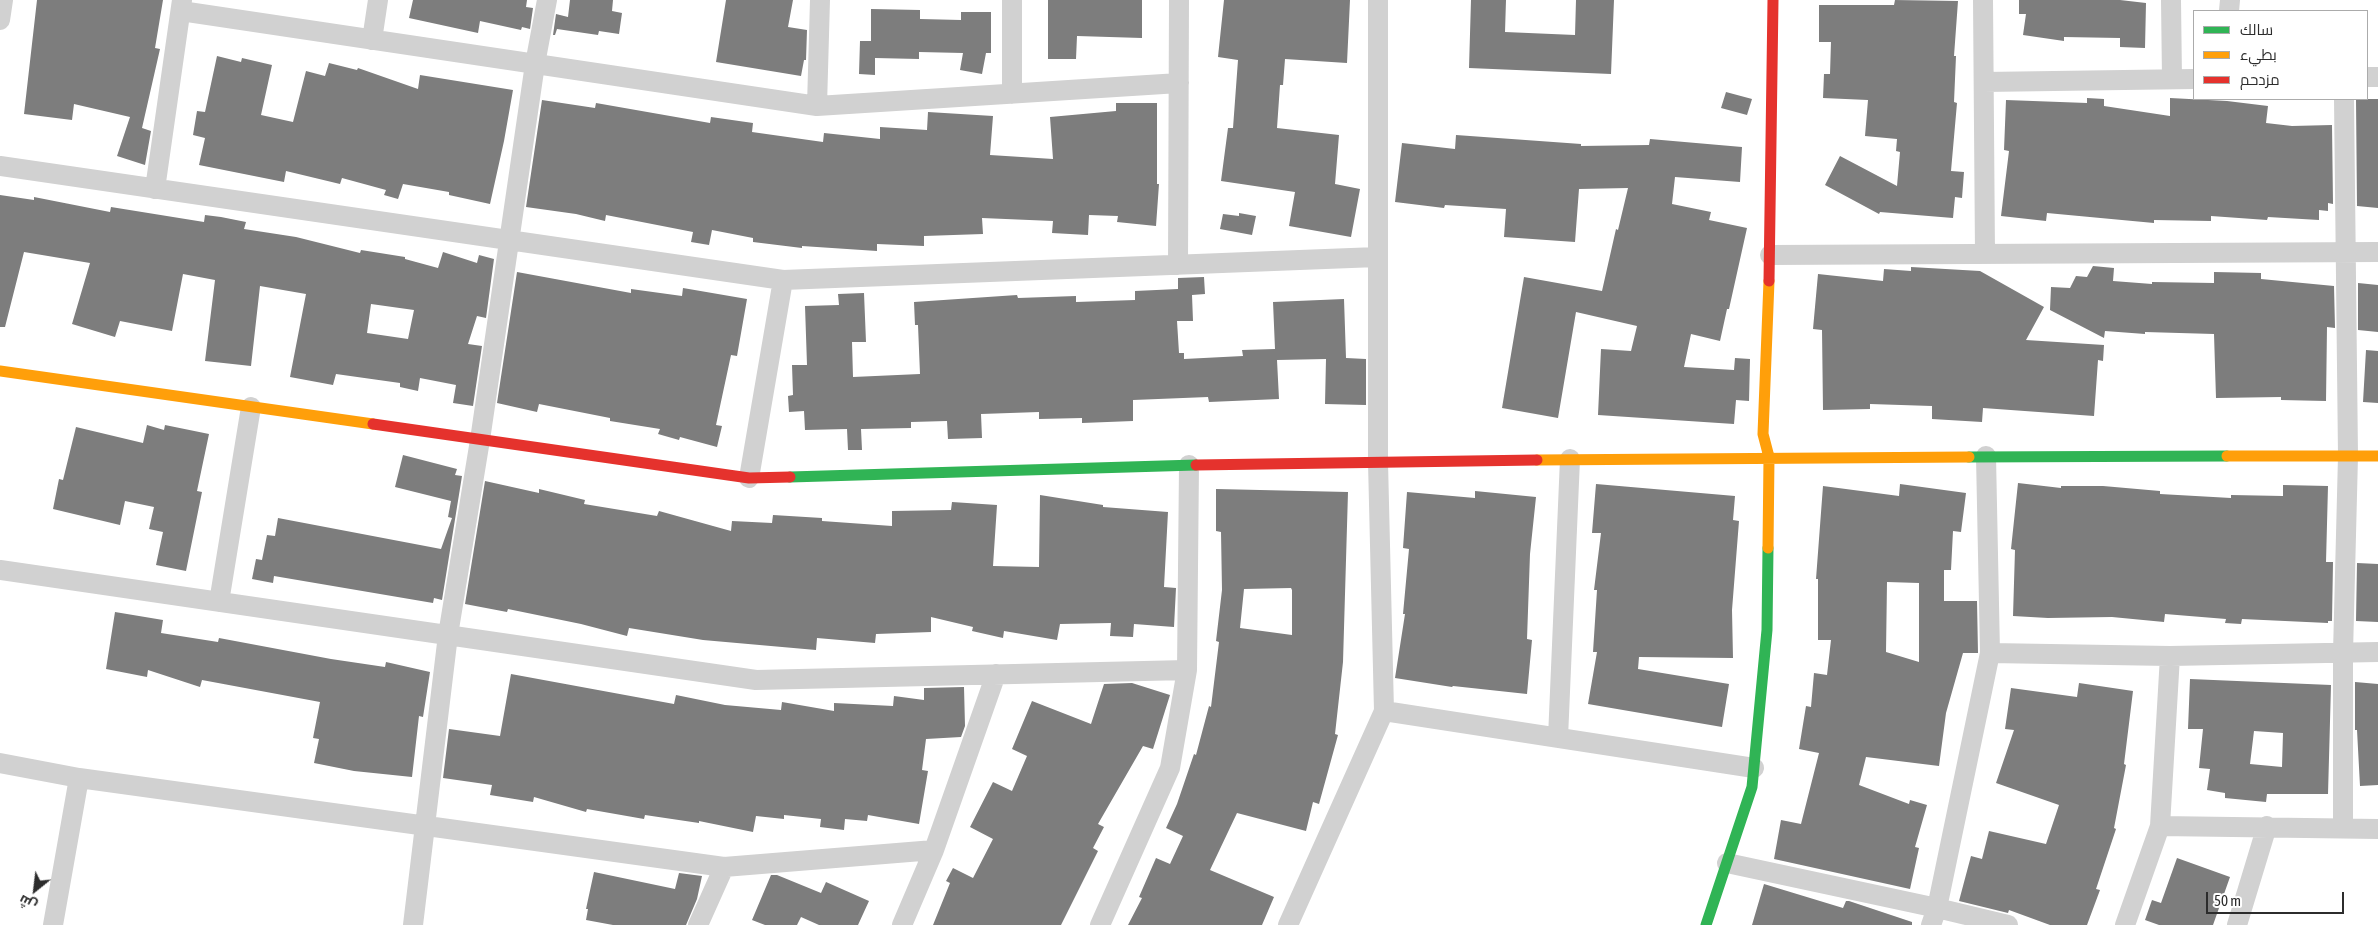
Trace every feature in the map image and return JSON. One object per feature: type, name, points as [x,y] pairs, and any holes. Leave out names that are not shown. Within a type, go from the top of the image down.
[{"type":"street","points":[[0,20],[3,0]]},
{"type":"street","points":[[372,40],[378,0]]},
{"type":"street","points":[[413,925],[448,635],[480,440],[535,64],[547,0]]},
{"type":"street","points":[[817,106],[820,0]]},
{"type":"street","points":[[1012,0],[1012,94]]},
{"type":"street","points":[[1178,265],[1179,0]]},
{"type":"street","points":[[1288,925],[1384,711],[1378,462],[1378,0]]},
{"type":"street","points":[[1706,925],[1752,787],[1767,630],[1769,456],[1763,434],[1770,255],[1773,0]]},
{"type":"street","points":[[1983,0],[1985,254]]},
{"type":"street","points":[[2171,0],[2172,79]]},
{"type":"street","points":[[155,189],[182,5],[372,40],[817,106],[1179,83]]},
{"type":"street","points":[[1984,82],[2193,79]]},
{"type":"street","points":[[2343,828],[2343,652],[2348,456],[2344,100]]},
{"type":"street","points":[[0,166],[783,280],[1377,257]]},
{"type":"street","points":[[1770,255],[2378,252]]},
{"type":"street","points":[[749,478],[783,280]]},
{"type":"street","points":[[0,371],[749,478],[1189,465],[1769,456],[2378,456]]},
{"type":"street","points":[[219,602],[251,407]]},
{"type":"street","points":[[1934,916],[1990,652],[1986,456]]},
{"type":"street","points":[[1558,738],[1570,460]]},
{"type":"street","points":[[1100,925],[1170,768],[1187,670],[1189,465]]},
{"type":"street","points":[[0,570],[756,680],[1187,670]]},
{"type":"street","points":[[1990,652],[2170,656],[2378,652]]},
{"type":"street","points":[[2125,925],[2160,826],[2170,656]]},
{"type":"street","points":[[902,925],[934,850],[996,674]]},
{"type":"street","points":[[1384,711],[1754,768]]},
{"type":"street","points":[[0,763],[79,778],[724,867],[934,850]]},
{"type":"street","points":[[53,925],[79,778]]},
{"type":"street","points":[[2160,826],[2378,829]]},
{"type":"street","points":[[2237,925],[2268,826]]},
{"type":"street","points":[[1727,863],[1934,916],[2008,925]]},
{"type":"street","points":[[698,925],[724,867]]},
{"type":"building","points":[[37,0],[163,0],[155,48],[160,49],[142,128],[151,131],[145,165],[117,156],[130,117],[74,104],[72,120],[24,114]]},
{"type":"building","points":[[413,0],[527,0],[526,7],[533,8],[530,29],[522,27],[521,30],[480,21],[478,33],[409,18]]},
{"type":"building","points":[[570,0],[613,0],[612,11],[622,13],[619,34],[599,31],[598,35],[557,29],[555,35],[553,35],[556,14],[568,17]]},
{"type":"building","points":[[726,0],[793,0],[788,27],[807,30],[806,60],[804,60],[801,76],[716,62]]},
{"type":"building","points":[[1048,0],[1142,0],[1142,38],[1077,36],[1076,59],[1048,59]]},
{"type":"building","points":[[1224,0],[1350,0],[1347,63],[1285,59],[1283,85],[1280,85],[1277,128],[1339,135],[1335,184],[1360,189],[1351,237],[1289,226],[1295,192],[1221,181],[1228,128],[1233,128],[1238,60],[1218,57]]},
{"type":"building","points":[[1471,0],[1506,0],[1505,32],[1575,35],[1576,0],[1614,0],[1611,74],[1469,68]]},
{"type":"building","points":[[1895,0],[1958,1],[1954,56],[1956,56],[1954,102],[1957,103],[1951,171],[1964,172],[1962,198],[1955,197],[1953,218],[1880,212],[1879,214],[1825,185],[1840,156],[1897,186],[1900,152],[1896,151],[1897,139],[1865,136],[1868,100],[1823,98],[1824,74],[1830,74],[1831,42],[1819,42],[1819,5],[1894,5]]},
{"type":"building","points":[[2019,0],[2120,0],[2146,3],[2145,48],[2120,47],[2120,38],[2064,37],[2064,41],[2023,35],[2026,14],[2019,14]]},
{"type":"building","points":[[871,9],[920,10],[920,19],[961,20],[961,12],[991,12],[991,53],[986,53],[982,74],[960,70],[963,53],[919,52],[919,59],[875,58],[875,75],[859,74],[860,41],[871,41]]},
{"type":"building","points":[[217,56],[241,62],[242,58],[272,65],[261,115],[293,122],[306,71],[325,76],[329,63],[357,70],[358,68],[418,89],[420,75],[513,90],[490,204],[449,195],[449,192],[403,184],[398,199],[384,195],[386,190],[342,178],[340,184],[286,171],[284,182],[199,165],[205,138],[193,135],[197,111],[205,112]]},
{"type":"building","points":[[1726,92],[1752,99],[1747,115],[1721,108]]},
{"type":"building","points":[[2087,98],[2104,99],[2104,106],[2170,116],[2170,98],[2227,101],[2268,106],[2266,123],[2292,126],[2332,125],[2333,204],[2328,203],[2328,211],[2319,210],[2319,220],[2268,217],[2267,220],[2211,216],[2211,221],[2154,220],[2154,223],[2047,213],[2046,221],[2001,216],[2009,151],[2004,150],[2006,100],[2087,103]]},
{"type":"building","points":[[2378,99],[2378,208],[2357,206],[2356,100]]},
{"type":"building","points":[[542,100],[595,108],[596,103],[710,123],[711,117],[753,123],[752,132],[823,142],[824,133],[880,139],[880,127],[927,130],[928,112],[993,116],[990,155],[1053,159],[1050,117],[1116,111],[1116,103],[1157,103],[1157,184],[1159,184],[1156,226],[1117,222],[1118,216],[1089,215],[1088,235],[1052,233],[1053,221],[982,218],[983,234],[924,236],[924,246],[877,244],[877,251],[802,246],[802,248],[753,242],[753,238],[712,230],[709,245],[691,242],[693,232],[606,215],[605,221],[576,214],[526,207]]},
{"type":"building","points":[[1456,135],[1581,144],[1581,146],[1649,145],[1650,139],[1742,147],[1740,182],[1675,177],[1672,204],[1711,212],[1709,220],[1747,228],[1720,341],[1691,334],[1684,367],[1734,370],[1735,358],[1750,359],[1749,401],[1736,400],[1734,424],[1598,415],[1601,349],[1631,351],[1637,326],[1576,312],[1558,418],[1502,408],[1524,277],[1602,291],[1616,229],[1618,230],[1628,188],[1579,189],[1575,242],[1504,237],[1506,209],[1445,205],[1444,208],[1395,202],[1402,143],[1455,149]]},
{"type":"building","points":[[0,195],[34,200],[34,197],[110,212],[111,207],[204,222],[205,215],[221,217],[246,222],[244,229],[296,237],[360,253],[361,250],[405,257],[405,259],[438,268],[443,252],[477,263],[479,255],[494,259],[486,318],[477,316],[468,344],[482,346],[473,406],[453,403],[456,385],[420,378],[418,391],[400,387],[400,383],[336,374],[333,385],[290,377],[306,294],[260,286],[251,366],[205,361],[215,280],[183,274],[172,331],[120,321],[115,337],[72,324],[90,263],[24,252],[5,327],[0,327]],"holes":[[[371,304],[414,310],[408,339],[367,333]]]},
{"type":"building","points":[[1239,213],[1256,216],[1252,235],[1220,229],[1223,214],[1239,216]]},
{"type":"building","points":[[2093,266],[2114,268],[2113,281],[2152,284],[2152,282],[2214,283],[2214,272],[2261,273],[2261,279],[2334,286],[2335,328],[2327,327],[2326,401],[2281,400],[2281,397],[2216,398],[2214,334],[2145,332],[2145,334],[2105,331],[2104,338],[2050,310],[2051,287],[2070,288],[2076,276],[2087,277]]},
{"type":"building","points":[[1911,267],[1980,271],[2044,307],[2026,340],[2104,345],[2103,361],[2098,360],[2094,416],[1983,408],[1982,422],[1932,419],[1932,406],[1870,404],[1870,409],[1823,410],[1822,330],[1813,329],[1818,274],[1883,281],[1884,269],[1911,271]]},
{"type":"building","points":[[517,272],[631,293],[631,289],[682,296],[683,288],[747,299],[737,356],[731,355],[716,425],[722,426],[717,447],[680,437],[679,440],[658,434],[660,429],[610,421],[610,418],[539,404],[537,412],[497,403]]},
{"type":"building","points":[[1204,277],[1205,294],[1192,295],[1193,321],[1177,321],[1179,353],[1184,353],[1184,359],[1243,356],[1242,350],[1275,349],[1273,302],[1344,299],[1346,358],[1366,359],[1366,405],[1325,404],[1326,359],[1277,360],[1279,399],[1209,402],[1208,397],[1133,400],[1133,421],[1082,423],[1082,418],[1039,419],[1039,412],[981,414],[982,438],[948,439],[947,421],[911,422],[911,428],[861,429],[862,450],[848,450],[847,429],[805,430],[804,411],[789,412],[788,396],[793,395],[792,365],[807,365],[805,306],[839,305],[838,294],[864,293],[866,342],[852,342],[853,377],[920,374],[918,325],[915,325],[914,302],[1017,295],[1018,298],[1076,296],[1076,302],[1135,300],[1135,291],[1178,289],[1178,278]]},
{"type":"building","points":[[2358,283],[2378,285],[2378,332],[2358,330]]},
{"type":"building","points":[[2366,350],[2378,351],[2378,403],[2363,402]]},
{"type":"building","points":[[147,425],[164,430],[165,425],[209,434],[197,491],[202,492],[186,571],[156,565],[163,532],[149,529],[154,507],[125,501],[120,525],[53,509],[59,479],[63,480],[76,427],[143,443]]},
{"type":"building","points":[[403,455],[457,469],[455,475],[462,476],[442,600],[434,598],[433,603],[274,576],[273,583],[252,579],[256,559],[262,560],[267,535],[275,536],[278,518],[441,549],[452,518],[448,517],[451,501],[395,487]]},
{"type":"building","points":[[485,481],[539,493],[539,489],[585,500],[584,504],[657,516],[659,511],[731,531],[732,521],[772,523],[773,515],[822,518],[822,521],[892,526],[892,511],[951,510],[952,502],[997,505],[993,566],[1039,567],[1040,495],[1103,505],[1103,507],[1168,512],[1164,587],[1176,588],[1174,627],[1134,624],[1133,637],[1110,636],[1111,623],[1060,624],[1057,640],[1004,631],[1003,638],[972,631],[973,627],[931,617],[931,632],[876,634],[875,643],[817,638],[816,650],[703,640],[629,628],[627,636],[581,624],[508,609],[507,612],[465,604]]},
{"type":"building","points":[[2018,483],[2061,488],[2061,486],[2103,486],[2160,491],[2160,494],[2231,498],[2231,495],[2283,496],[2283,485],[2328,486],[2326,562],[2333,562],[2332,621],[2328,621],[2328,623],[2242,619],[2241,624],[2225,623],[2226,619],[2165,614],[2164,622],[2112,617],[2048,618],[2013,616],[2015,550],[2011,549]]},
{"type":"building","points":[[1596,484],[1735,496],[1733,520],[1739,521],[1732,610],[1733,658],[1639,657],[1638,669],[1729,684],[1722,727],[1588,704],[1597,652],[1593,652],[1597,590],[1594,590],[1601,533],[1592,533]]},
{"type":"building","points":[[1900,484],[1966,493],[1961,532],[1953,531],[1951,570],[1944,570],[1944,601],[1977,601],[1978,653],[1963,653],[1946,713],[1939,766],[1866,757],[1859,785],[1909,804],[1910,800],[1927,805],[1915,847],[1919,848],[1910,889],[1774,859],[1781,820],[1801,824],[1819,753],[1799,749],[1806,706],[1811,707],[1814,673],[1827,675],[1831,640],[1818,640],[1818,579],[1816,579],[1823,486],[1899,496]],"holes":[[[1887,582],[1919,583],[1919,662],[1886,652]]]},
{"type":"building","points":[[1216,489],[1348,492],[1343,662],[1335,734],[1338,735],[1319,804],[1313,802],[1306,831],[1237,813],[1210,870],[1274,897],[1262,925],[1128,925],[1142,898],[1139,897],[1156,858],[1170,864],[1183,836],[1166,828],[1177,804],[1194,754],[1196,755],[1209,706],[1211,707],[1219,642],[1216,641],[1222,590],[1221,532],[1216,531]],"holes":[[[1291,588],[1292,635],[1240,628],[1244,589]]]},
{"type":"building","points":[[1475,491],[1536,497],[1530,554],[1527,639],[1532,640],[1527,694],[1452,687],[1395,678],[1405,614],[1403,614],[1409,549],[1403,548],[1407,492],[1475,498]]},
{"type":"building","points":[[2357,563],[2378,564],[2378,622],[2356,621]]},
{"type":"building","points":[[115,612],[163,620],[161,633],[218,642],[219,638],[385,667],[386,662],[430,672],[423,717],[419,716],[412,777],[354,771],[314,763],[319,739],[313,738],[320,702],[202,680],[200,687],[148,670],[147,677],[106,669]]},
{"type":"building","points":[[511,674],[674,704],[676,695],[725,705],[781,710],[782,702],[834,711],[834,703],[893,706],[894,696],[924,700],[924,688],[964,687],[965,726],[961,737],[926,739],[922,770],[928,771],[919,824],[868,815],[867,821],[845,819],[844,830],[820,827],[821,819],[784,815],[784,819],[756,816],[753,832],[699,821],[699,823],[645,815],[644,819],[587,809],[586,812],[534,797],[533,802],[490,795],[492,785],[443,778],[449,729],[500,736]]},
{"type":"building","points":[[2190,679],[2331,685],[2328,794],[2267,794],[2266,802],[2225,798],[2225,793],[2207,790],[2210,769],[2199,768],[2203,729],[2188,729]],"holes":[[[2254,731],[2283,733],[2282,767],[2250,764]]]},
{"type":"building","points":[[2355,682],[2378,684],[2378,785],[2360,786],[2357,730],[2355,730]]},
{"type":"building","points":[[1132,683],[1170,695],[1153,749],[1143,746],[1098,824],[1104,827],[1093,848],[1098,851],[1061,925],[933,925],[950,883],[946,881],[953,868],[973,878],[993,839],[970,827],[993,782],[1012,791],[1027,756],[1012,749],[1032,701],[1091,724],[1104,684]]},
{"type":"building","points":[[2079,683],[2133,691],[2124,764],[2126,765],[2114,828],[2116,829],[2096,889],[2100,890],[2087,925],[2050,925],[2009,910],[2008,913],[1959,901],[1971,856],[1982,859],[1989,831],[2046,844],[2059,805],[1996,783],[2014,730],[2005,729],[2011,688],[2077,697]]},
{"type":"building","points":[[2177,858],[2230,877],[2213,925],[2159,925],[2145,920],[2152,900],[2161,903]]},
{"type":"building","points":[[594,872],[675,889],[679,873],[702,876],[697,899],[686,925],[613,925],[586,920],[588,909],[586,909]]},
{"type":"building","points":[[771,875],[777,875],[821,893],[826,882],[869,901],[858,925],[819,925],[801,917],[797,925],[765,925],[752,920]]},
{"type":"building","points":[[1764,884],[1843,908],[1846,901],[1849,901],[1912,922],[1912,925],[1752,925]]},
{"type":"traffic: fast","points":[[1969,457],[2227,456]]},
{"type":"traffic: fast","points":[[790,477],[1196,465]]},
{"type":"traffic: fast","points":[[1706,925],[1752,787],[1767,630],[1768,548]]},
{"type":"traffic: slow","points":[[1768,548],[1769,457],[1763,434],[1769,281]]},
{"type":"traffic: slow","points":[[0,371],[373,424]]},
{"type":"traffic: slow","points":[[2227,456],[2378,456]]},
{"type":"traffic: slow","points":[[1537,460],[1969,457]]},
{"type":"traffic: jam","points":[[1769,281],[1773,0]]},
{"type":"traffic: jam","points":[[373,424],[749,478],[790,477]]},
{"type":"traffic: jam","points":[[1196,465],[1537,460]]}]
